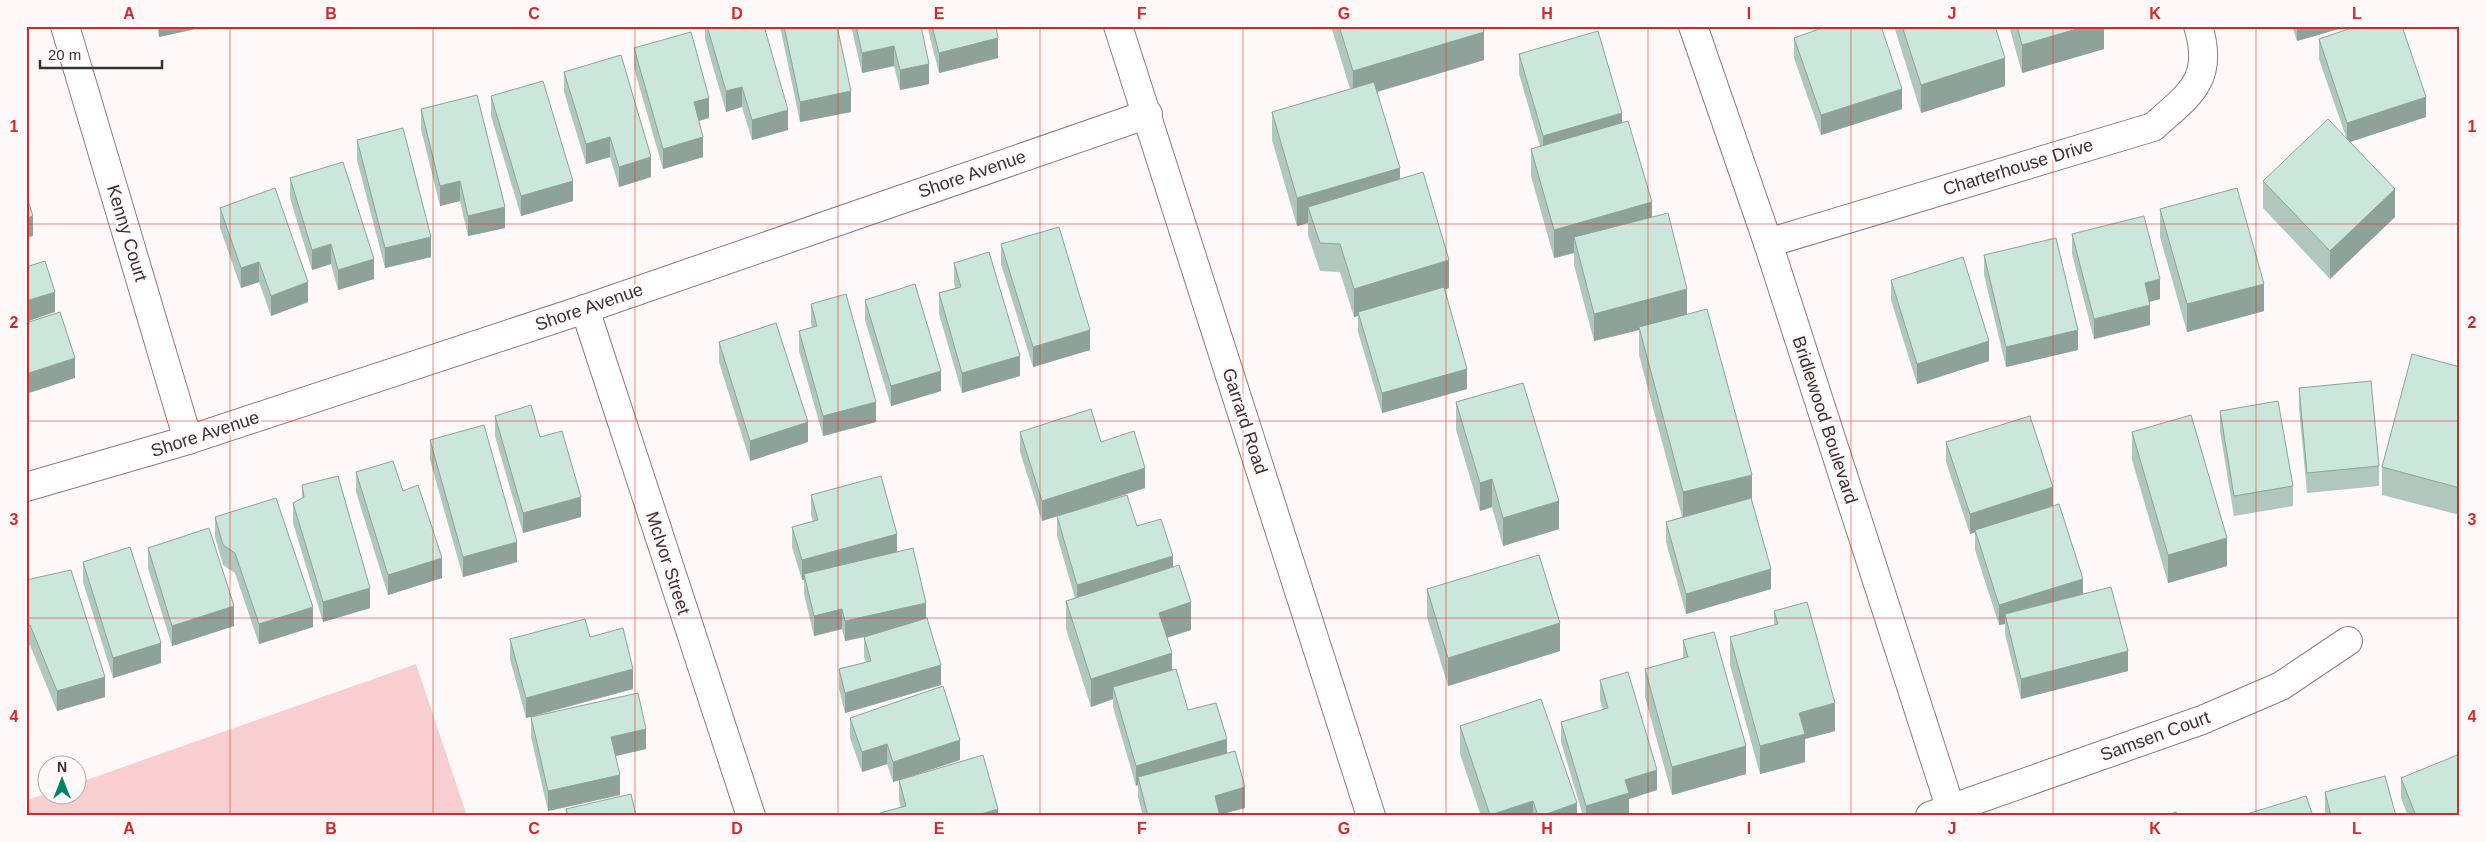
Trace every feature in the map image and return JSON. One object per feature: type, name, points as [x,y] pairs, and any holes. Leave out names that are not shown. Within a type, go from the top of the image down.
[{"type":"street","name":"Kenny Court","points":[[65,26],[188,440]]},
{"type":"street","name":"Garrard Road","points":[[1118,26],[1148,114],[1371,816]]},
{"type":"street","name":"Bridlewood Boulevard","points":[[1693,26],[1768,242],[1944,813]]},
{"type":"street","name":"Charterhouse Drive","points":[[1768,242],[2153,126],[2192,92],[2202,72],[2202,38],[2198,26]]},
{"type":"street","name":"Shore Avenue","points":[[26,488],[188,440],[585,309],[1148,114]]},
{"type":"street","name":"McIvor Street","points":[[585,309],[751,816]]},
{"type":"street","name":"Samsen Court","points":[[1944,813],[2202,720],[2281,686],[2348,641]]},
{"type":"shaded area","points":[[416,664],[467,816],[26,816],[26,801],[38,796],[38,804],[88,804],[88,779]]},
{"type":"building","points":[[707,26],[764,26],[788,110],[752,120],[742,87],[726,91]]},
{"type":"building","points":[[784,26],[837,26],[851,91],[800,102]]},
{"type":"building","points":[[856,26],[921,26],[929,64],[900,70],[894,46],[862,53]]},
{"type":"building","points":[[932,26],[996,26],[998,38],[939,53]]},
{"type":"building","points":[[1339,26],[1483,26],[1484,32],[1353,71]]},
{"type":"building","points":[[1828,26],[1881,26],[1902,89],[1821,115],[1794,38]]},
{"type":"building","points":[[1902,26],[1995,26],[2005,58],[1921,85]]},
{"type":"building","points":[[2017,26],[2087,26],[2022,45]]},
{"type":"building","points":[[2357,26],[2402,26],[2426,97],[2347,123],[2319,39]]},
{"type":"building","points":[[1598,31],[1622,113],[1543,136],[1519,54]]},
{"type":"building","points":[[691,32],[709,98],[694,102],[703,137],[663,149],[634,48]]},
{"type":"building","points":[[621,55],[651,157],[619,167],[610,137],[586,144],[564,72]]},
{"type":"building","points":[[543,81],[573,181],[521,196],[491,96]]},
{"type":"building","points":[[1374,82],[1400,168],[1297,198],[1272,112]]},
{"type":"building","points":[[477,95],[505,207],[468,216],[460,181],[440,186],[421,109]]},
{"type":"building","points":[[2328,119],[2395,189],[2330,251],[2263,181]]},
{"type":"building","points":[[1628,121],[1652,202],[1554,230],[1531,149]]},
{"type":"building","points":[[403,128],[431,237],[385,248],[357,140]]},
{"type":"building","points":[[343,162],[374,259],[338,270],[331,244],[312,250],[290,178]]},
{"type":"building","points":[[1423,172],[1449,260],[1354,289],[1340,244],[1320,243],[1308,207]]},
{"type":"building","points":[[275,188],[308,282],[271,296],[259,262],[241,268],[220,208]]},
{"type":"building","points":[[2237,188],[2264,284],[2187,304],[2160,209]]},
{"type":"building","points":[[26,195],[33,216],[26,218]]},
{"type":"building","points":[[1668,213],[1687,289],[1594,314],[1574,237]]},
{"type":"building","points":[[2144,216],[2160,279],[2145,283],[2150,305],[2094,319],[2072,234]]},
{"type":"building","points":[[1059,227],[1090,330],[1033,347],[1001,244]]},
{"type":"building","points":[[2056,238],[2078,330],[2006,347],[1984,255]]},
{"type":"building","points":[[989,252],[1020,356],[962,373],[939,293],[961,287],[954,263]]},
{"type":"building","points":[[1963,257],[1989,341],[1917,364],[1891,280]]},
{"type":"building","points":[[45,261],[55,292],[26,301],[26,267]]},
{"type":"building","points":[[915,284],[941,371],[891,386],[865,300]]},
{"type":"building","points":[[1444,287],[1467,369],[1382,393],[1358,312]]},
{"type":"building","points":[[846,294],[876,402],[823,416],[799,331],[817,326],[811,304]]},
{"type":"building","points":[[1707,309],[1752,475],[1683,492],[1639,327]]},
{"type":"building","points":[[60,312],[75,358],[26,374],[26,323]]},
{"type":"building","points":[[776,323],[808,422],[750,441],[719,342]]},
{"type":"building","points":[[2412,354],[2460,367],[2460,488],[2382,467]]},
{"type":"building","points":[[2371,381],[2379,466],[2307,473],[2299,388]]},
{"type":"building","points":[[1523,383],[1559,501],[1503,518],[1492,479],[1480,483],[1456,402]]},
{"type":"building","points":[[2278,401],[2293,486],[2234,496],[2220,411]]},
{"type":"building","points":[[531,405],[540,437],[562,431],[581,497],[523,513],[495,416]]},
{"type":"building","points":[[1091,409],[1101,442],[1134,431],[1145,468],[1042,501],[1020,432]]},
{"type":"building","points":[[2191,415],[2227,538],[2168,555],[2132,432]]},
{"type":"building","points":[[2030,416],[2053,487],[1970,514],[1946,442]]},
{"type":"building","points":[[484,425],[517,542],[463,557],[430,440]]},
{"type":"building","points":[[393,461],[403,491],[418,485],[442,558],[388,575],[356,472]]},
{"type":"building","points":[[338,476],[370,588],[323,602],[293,503],[304,497],[302,485]]},
{"type":"building","points":[[881,476],[897,534],[802,560],[792,527],[818,520],[811,495]]},
{"type":"building","points":[[1127,495],[1137,526],[1161,519],[1173,556],[1077,585],[1057,516]]},
{"type":"building","points":[[276,498],[313,607],[259,624],[235,553],[223,545],[215,517]]},
{"type":"building","points":[[1751,498],[1771,569],[1686,594],[1666,522]]},
{"type":"building","points":[[2059,504],[2083,579],[1999,605],[1975,530]]},
{"type":"building","points":[[209,528],[234,606],[172,626],[148,548]]},
{"type":"building","points":[[130,547],[161,643],[113,658],[83,562]]},
{"type":"building","points":[[913,548],[926,603],[845,621],[842,609],[814,616],[804,574]]},
{"type":"building","points":[[1539,555],[1560,623],[1448,658],[1427,589]]},
{"type":"building","points":[[1179,565],[1191,602],[1159,613],[1172,653],[1091,679],[1066,601]]},
{"type":"building","points":[[71,570],[105,677],[57,691],[30,625],[26,625],[26,580]]},
{"type":"building","points":[[2111,587],[2128,651],[2021,679],[2005,614]]},
{"type":"building","points":[[1807,602],[1835,703],[1799,713],[1805,734],[1760,746],[1730,637],[1778,624],[1774,611]]},
{"type":"building","points":[[927,618],[941,665],[845,693],[839,669],[871,661],[864,637]]},
{"type":"building","points":[[585,619],[590,637],[623,628],[633,669],[526,698],[510,639]]},
{"type":"building","points":[[1714,632],[1746,746],[1672,767],[1645,669],[1688,657],[1683,640]]},
{"type":"building","points":[[1176,669],[1188,710],[1216,703],[1227,739],[1136,766],[1113,687]]},
{"type":"building","points":[[1628,672],[1657,770],[1625,780],[1629,793],[1586,806],[1561,722],[1608,708],[1600,680]]},
{"type":"building","points":[[943,686],[960,740],[893,762],[887,744],[862,752],[850,718]]},
{"type":"building","points":[[638,693],[646,729],[611,737],[620,775],[548,791],[531,717]]},
{"type":"building","points":[[1541,699],[1577,803],[1538,816],[1533,801],[1490,815],[1460,726]]},
{"type":"building","points":[[1235,751],[1245,787],[1215,796],[1220,816],[1148,816],[1138,777]]},
{"type":"building","points":[[2460,754],[2460,816],[2416,816],[2401,778]]},
{"type":"building","points":[[983,755],[998,809],[974,816],[881,816],[880,813],[906,806],[899,780]]},
{"type":"building","points":[[2385,776],[2396,816],[2331,816],[2325,792]]},
{"type":"building","points":[[631,794],[636,816],[568,816],[566,809]]},
{"type":"building","points":[[2306,796],[2313,816],[2248,816],[2247,814]]},
{"type":"building","points":[[2176,812],[2177,816],[2165,816]]}]
